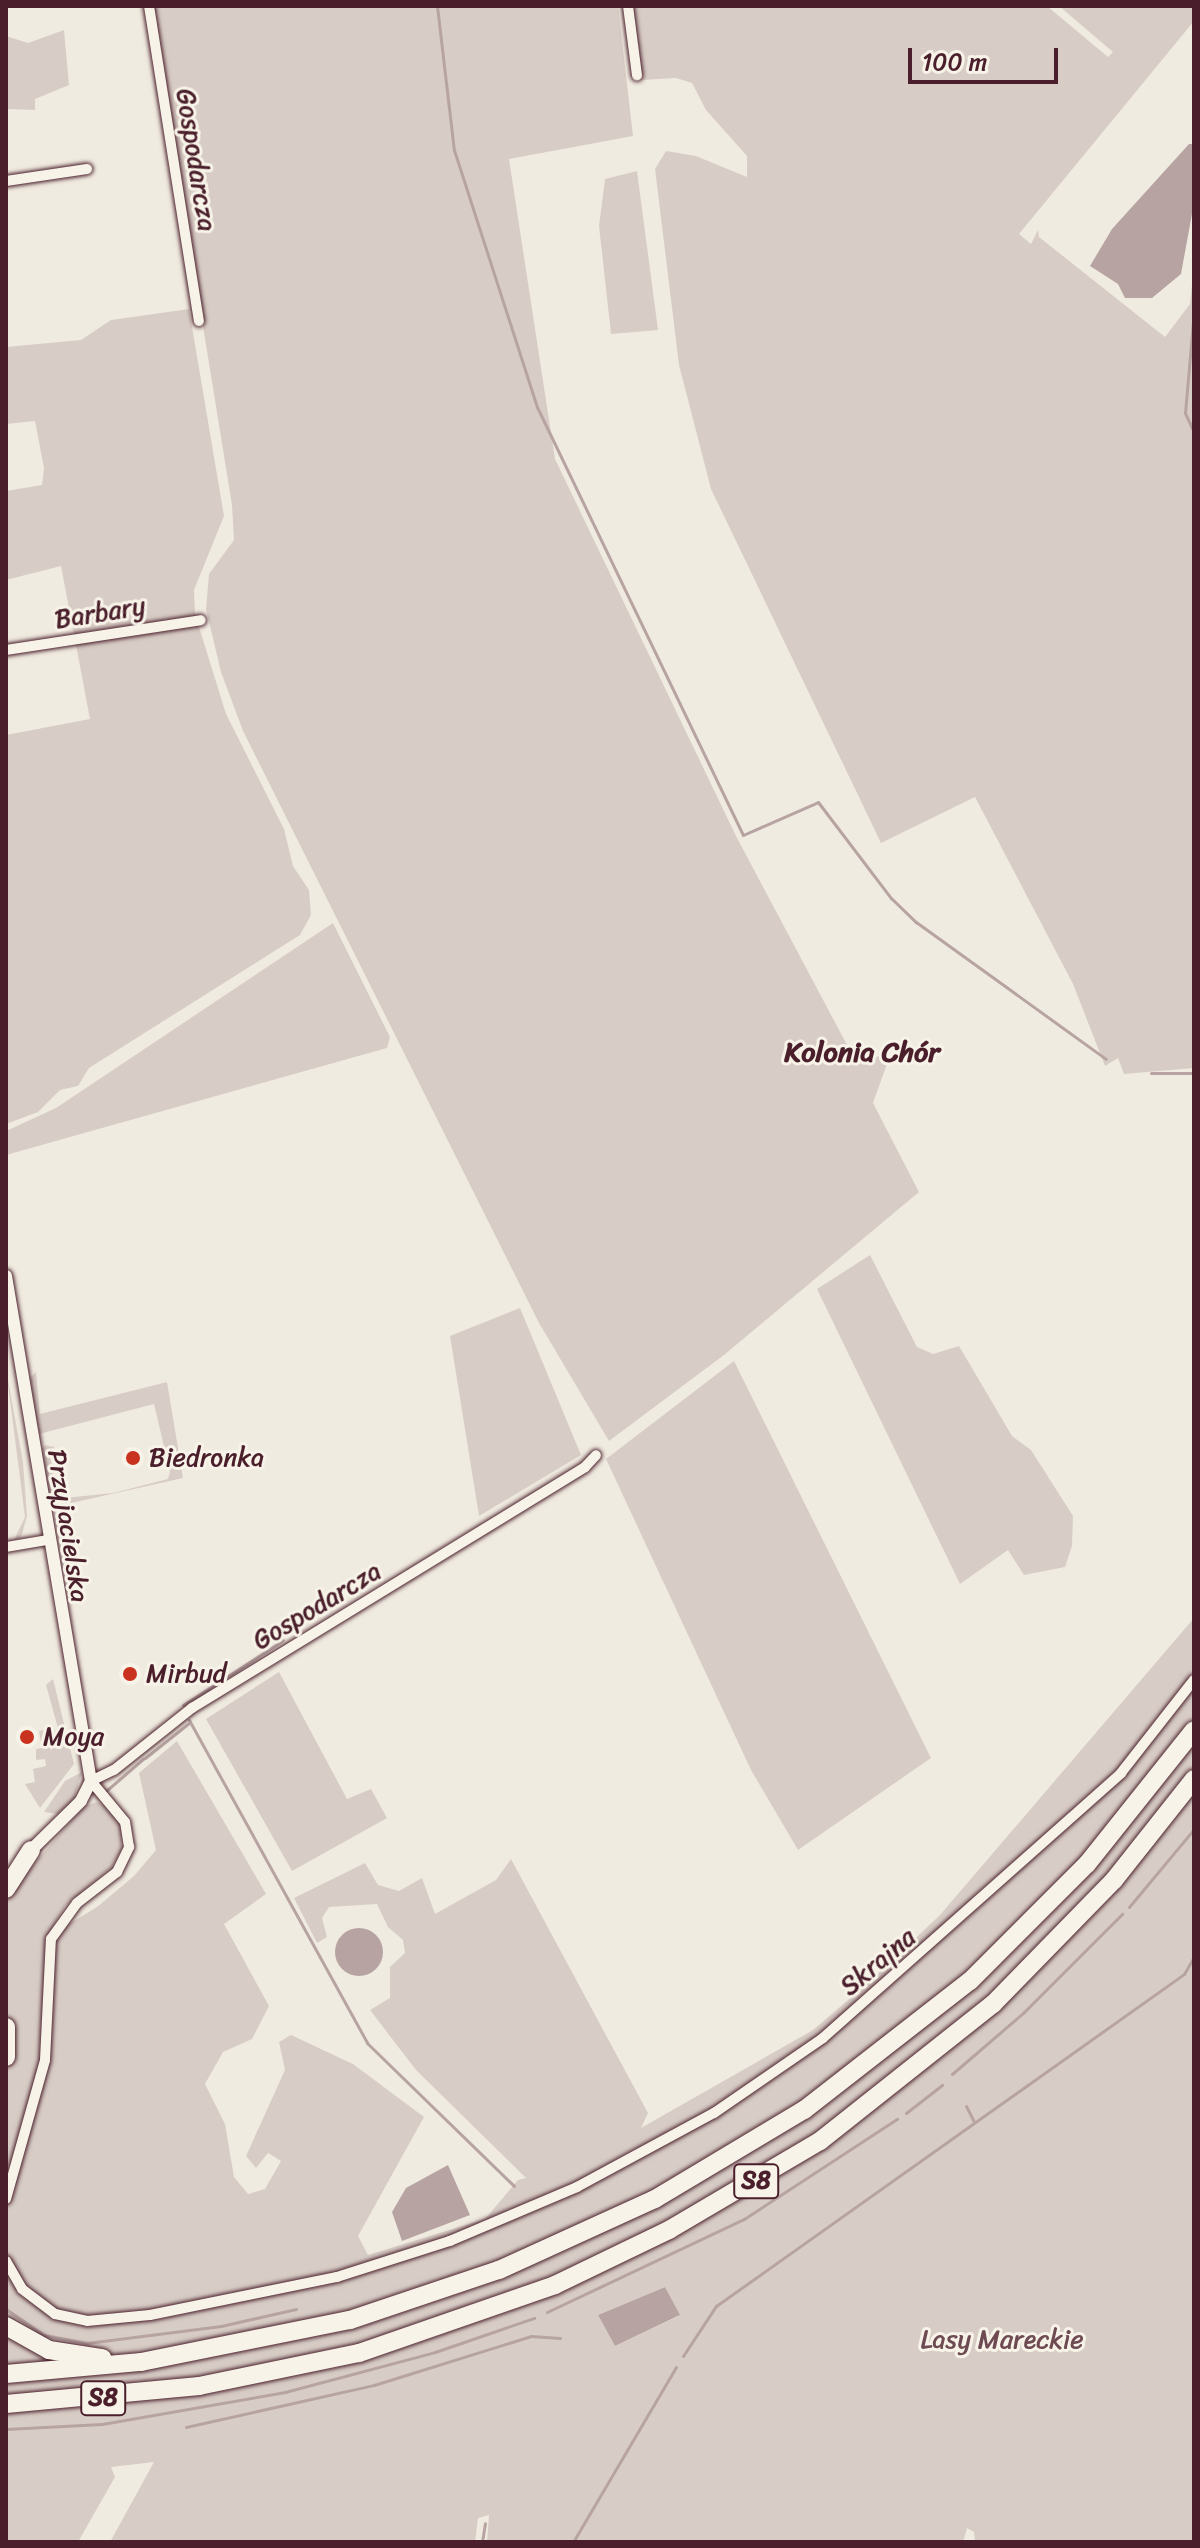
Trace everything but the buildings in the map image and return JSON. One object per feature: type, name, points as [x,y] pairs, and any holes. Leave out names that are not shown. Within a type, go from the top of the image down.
[{"type":"highway","name":"S8","points":[[6,2374],[141,2362],[291,2335],[446,2290],[595,2228],[736,2153],[865,2066],[970,1981],[1087,1864],[1191,1734]]},
{"type":"highway","name":"S8","points":[[6,2404],[199,2386],[359,2353],[555,2285],[669,2230],[820,2141],[984,2012],[1114,1880],[1194,1779]]},
{"type":"highway","points":[[6,1889],[31,1850]]},
{"type":"highway","points":[[6,2027],[6,2057]]},
{"type":"highway","points":[[6,2326],[33,2344],[62,2354],[141,2362]]},
{"type":"street","name":"Gospodarcza","points":[[149,6],[199,321]]},
{"type":"street","points":[[628,6],[637,75]]},
{"type":"street","points":[[6,181],[87,169]]},
{"type":"street","name":"Barbary","points":[[6,650],[201,620]]},
{"type":"street","name":"Przyjacielska","points":[[6,1276],[47,1540],[91,1781]]},
{"type":"street","name":"Gospodarcza","points":[[6,1875],[81,1801],[91,1781],[114,1770],[220,1690],[585,1467],[596,1455]]},
{"type":"street","points":[[6,1547],[47,1540]]},
{"type":"street","name":"Skrajna","points":[[6,2261],[14,2279],[45,2309],[75,2319],[107,2320],[222,2302],[337,2277],[450,2241],[534,2206],[680,2132],[823,2038],[1121,1773],[1194,1680]]},
{"type":"street","points":[[6,2199],[45,2060],[51,1939],[77,1903],[117,1872],[129,1847],[125,1822],[91,1781]]},
{"type":"green space","points":[[151,6],[618,6],[633,136],[509,159],[555,459],[736,836],[854,1058],[874,1059],[884,1052],[888,1061],[873,1103],[919,1192],[724,1355],[609,1441],[539,1323],[243,731],[221,672],[206,609],[209,574],[234,540],[232,505]]},
{"type":"green space","points":[[632,6],[1047,6],[1108,57],[1113,52],[1059,6],[1194,6],[1194,21],[1019,234],[1031,244],[1038,230],[1039,237],[1165,337],[1190,304],[1194,265],[1194,1068],[1124,1074],[1118,1058],[1105,1066],[1073,984],[975,797],[881,843],[711,489],[679,365],[655,169],[666,151],[696,156],[747,177],[747,156],[706,110],[692,83],[676,78],[641,80]]},
{"type":"green space","points":[[64,30],[69,85],[35,99],[35,110],[6,109],[6,36],[28,43]]},
{"type":"green space","points":[[637,171],[658,330],[611,334],[599,226],[605,179]]},
{"type":"green space","points":[[189,309],[224,516],[194,590],[195,614],[226,714],[284,829],[293,866],[309,890],[311,915],[300,935],[89,1068],[78,1086],[60,1090],[38,1112],[6,1124],[6,735],[90,719],[61,566],[6,580],[6,491],[42,485],[44,468],[35,421],[6,424],[6,347],[81,340],[111,320]]},
{"type":"green space","points":[[333,923],[390,1037],[387,1048],[6,1155],[6,1131],[56,1108]]},
{"type":"green space","points":[[870,1255],[917,1347],[933,1354],[959,1346],[1012,1436],[1031,1450],[1073,1516],[1072,1546],[1065,1567],[1024,1575],[1008,1550],[960,1584],[817,1289]]},
{"type":"green space","points":[[520,1308],[581,1455],[479,1516],[450,1336]]},
{"type":"green space","points":[[734,1361],[931,1758],[798,1850],[751,1770],[606,1459]]},
{"type":"green space","points":[[6,1369],[23,1462],[27,1516],[21,1538],[14,1540],[25,1517]]},
{"type":"green space","points":[[36,1372],[40,1414],[167,1382],[183,1478],[49,1508],[40,1451],[45,1445],[55,1447],[48,1451],[56,1483],[63,1482],[65,1491],[53,1493],[55,1499],[113,1493],[168,1479],[170,1472],[154,1404],[39,1434],[29,1379]]},
{"type":"green space","name":"Lasy Mareckie","points":[[1194,1618],[1194,2542],[975,2542],[974,2532],[967,2528],[963,2542],[487,2542],[489,2515],[478,2518],[475,2542],[110,2542],[154,2462],[111,2467],[115,2477],[78,2542],[6,2542],[6,1897],[84,1806],[97,1802],[109,1809],[121,1827],[121,1851],[111,1868],[65,1906],[46,1938],[97,1907],[134,1876],[156,1850],[139,1773],[177,1741],[266,1894],[224,1924],[269,2006],[252,2039],[223,2052],[205,2084],[225,2124],[234,2177],[248,2194],[265,2189],[281,2161],[268,2153],[256,2168],[246,2156],[285,2070],[279,2042],[291,2035],[353,2064],[424,2117],[358,2236],[368,2255],[485,2219],[518,2180],[526,2178],[416,2070],[370,2010],[390,1998],[390,1967],[405,1953],[403,1940],[388,1927],[377,1904],[329,1907],[322,1918],[327,1937],[317,1943],[294,1898],[365,1863],[378,1885],[399,1891],[422,1878],[435,1914],[496,1880],[511,1859],[648,2113],[641,2128],[813,2030],[940,1915]],"holes":[[[665,2287],[679,2316],[615,2346],[598,2315]]]},
{"type":"green space","points":[[279,1672],[347,1799],[371,1789],[387,1818],[292,1871],[206,1719]]},
{"type":"green space","points":[[53,1679],[74,1764],[40,1808],[25,1784],[35,1782],[33,1769],[46,1766],[45,1759],[36,1760],[36,1749],[42,1748],[39,1731],[44,1730],[46,1739],[58,1728],[46,1685]]},
{"type":"green space","points":[[82,1772],[73,1801],[58,1814],[44,1812],[65,1781]]},
{"type":"shaded area","points":[[1189,144],[1194,144],[1194,203],[1181,274],[1152,298],[1125,298],[1118,284],[1090,266],[1112,229]]},
{"type":"shaded area","points":[[359,1928],[376,1935],[383,1952],[376,1969],[359,1976],[342,1969],[335,1952],[342,1935]]},
{"type":"shaded area","points":[[448,2165],[470,2215],[402,2241],[392,2212],[406,2188]]},
{"type":"shaded area","points":[[665,2287],[680,2315],[615,2346],[598,2315]]},
{"type":"waterway","points":[[437,6],[454,150],[537,407],[743,835],[818,802],[891,898],[916,922],[1106,1059]]},
{"type":"waterway","points":[[1194,310],[1185,413],[1194,432]]},
{"type":"waterway","points":[[1151,1073],[1194,1073]]},
{"type":"waterway","points":[[183,1705],[283,1640]]},
{"type":"waterway","points":[[189,1720],[367,2043],[514,2186]]},
{"type":"waterway","points":[[145,1758],[189,1723]]},
{"type":"waterway","points":[[107,1790],[143,1759]]},
{"type":"waterway","points":[[1129,1907],[1194,1829]]},
{"type":"waterway","points":[[952,2074],[1024,2012],[1122,1914]]},
{"type":"waterway","points":[[683,2356],[716,2306],[1184,1974],[1194,1957]]},
{"type":"waterway","points":[[906,2113],[942,2085]]},
{"type":"waterway","points":[[966,2106],[973,2120]]},
{"type":"waterway","points":[[547,2312],[744,2219],[897,2119]]},
{"type":"waterway","points":[[6,2309],[44,2335],[87,2343],[221,2326],[296,2309]]},
{"type":"waterway","points":[[6,2429],[102,2424],[285,2392],[435,2352],[534,2318]]},
{"type":"waterway","points":[[186,2427],[374,2385],[531,2336],[560,2338]]},
{"type":"waterway","points":[[573,2542],[676,2367]]},
{"type":"waterway","points":[[482,2542],[485,2523]]},
{"type":"place","name":"Biedronka","points":[[133,1458]]},
{"type":"place","name":"Mirbud","points":[[130,1674]]},
{"type":"place","name":"Moya","points":[[27,1737]]},
{"type":"district","name":"Kolonia Chór","points":[[862,1052]]}]
